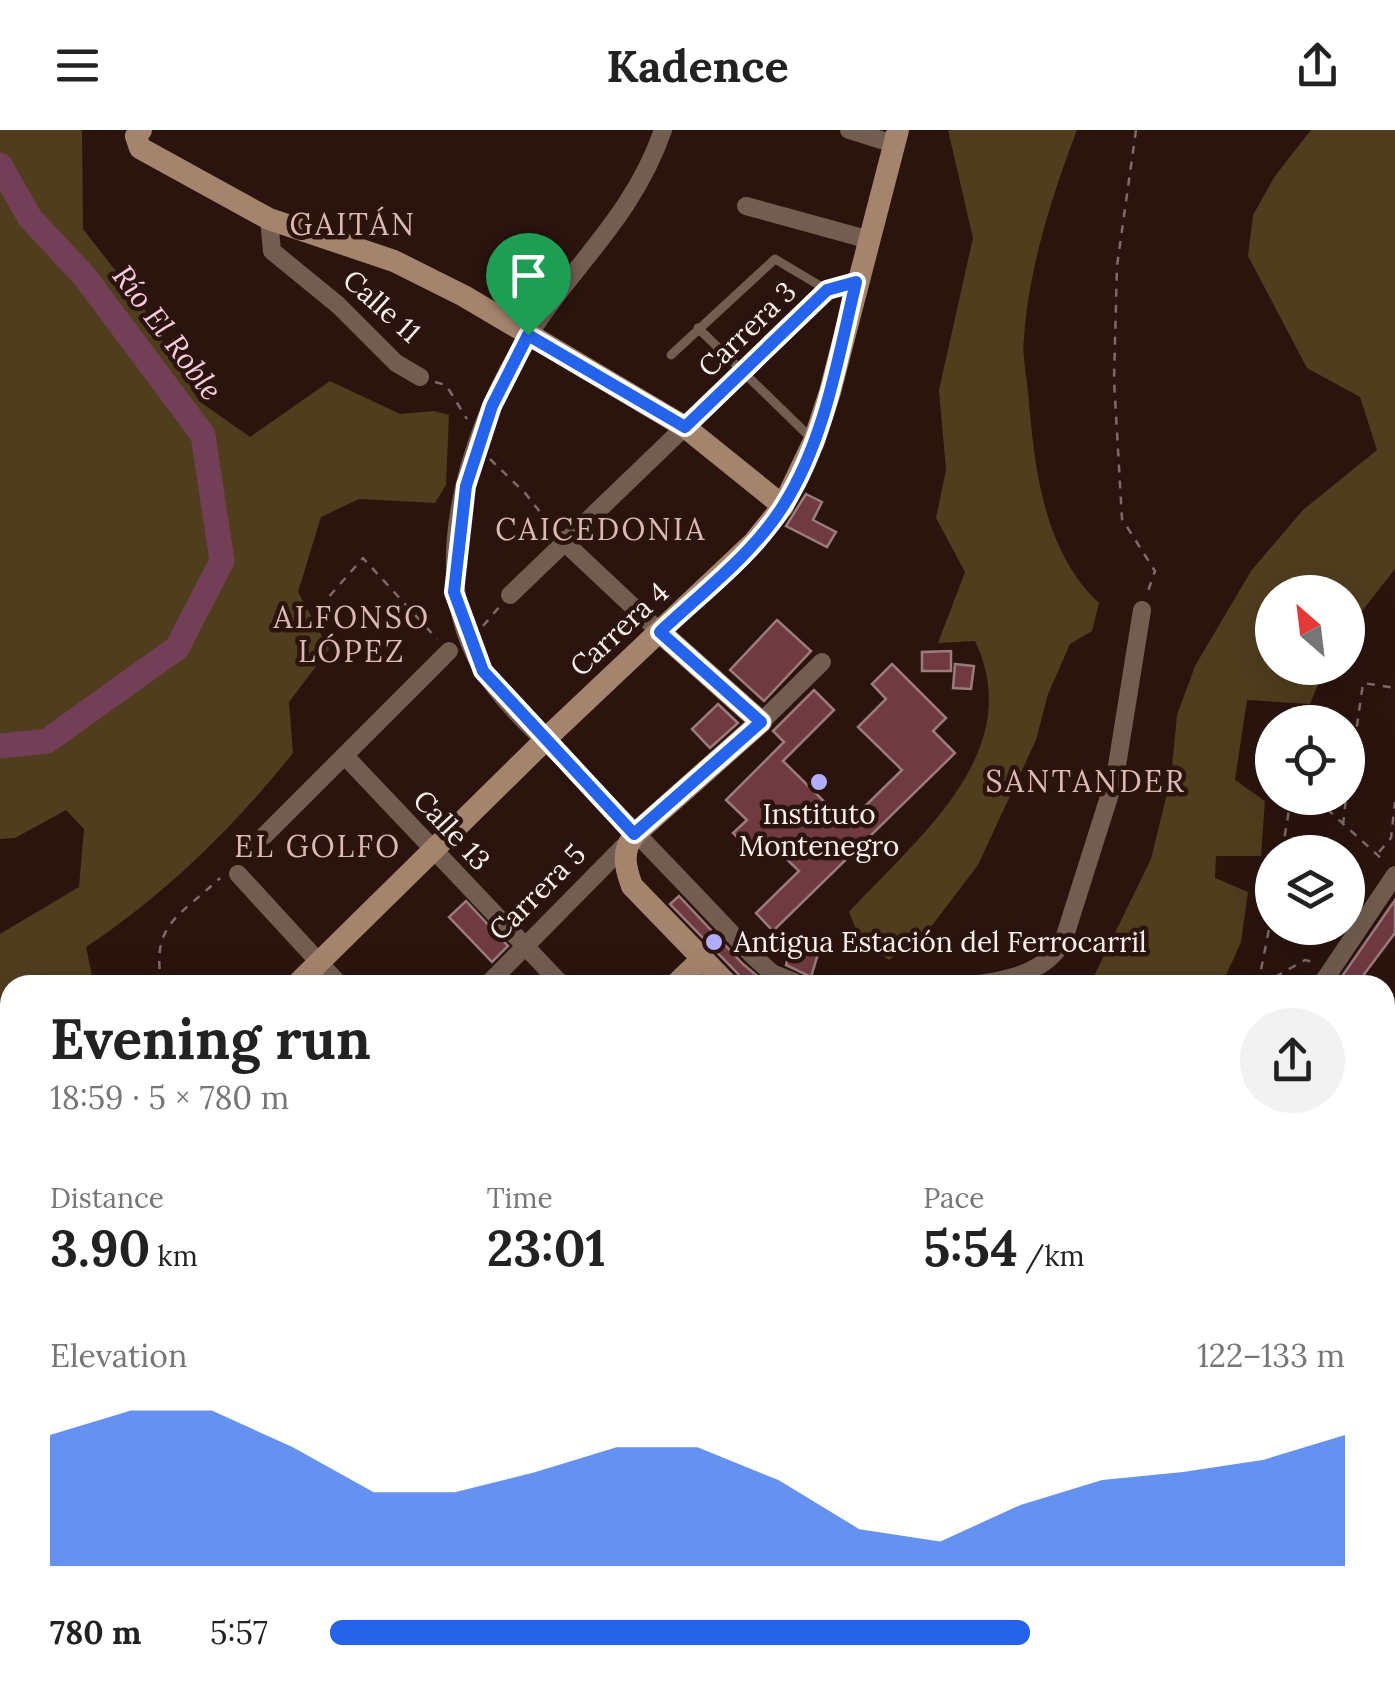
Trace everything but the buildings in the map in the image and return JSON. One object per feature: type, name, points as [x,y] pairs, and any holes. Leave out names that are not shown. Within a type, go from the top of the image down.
[{"type":"main road","points":[[141,130],[136,142],[147,152],[269,219],[394,261],[464,296],[685,427],[783,506]]},
{"type":"main road","name":"Carrera 4","points":[[307,975],[554,731],[754,542],[783,506],[814,440],[896,137]]},
{"type":"main road","points":[[660,632],[761,722]]},
{"type":"main road","name":"Carrera 5","points":[[632,837],[761,722]]},
{"type":"main road","points":[[632,837],[625,867],[632,886],[717,975]]},
{"type":"main road","points":[[685,975],[701,960]]},
{"type":"street","points":[[663,130],[626,211],[528,335],[492,406],[461,511],[454,592],[477,658],[531,726],[632,837],[777,975]]},
{"type":"street","points":[[849,130],[896,137]]},
{"type":"street","points":[[746,206],[870,240]]},
{"type":"street","name":"Calle 11","points":[[269,219],[272,251],[338,306],[396,363],[420,377]]},
{"type":"street","name":"Carrera 3","points":[[510,596],[562,540],[827,290],[856,282]]},
{"type":"street","points":[[562,540],[660,632]]},
{"type":"street","points":[[1018,975],[1054,956],[1063,942],[1115,778],[1142,610]]},
{"type":"street","points":[[264,836],[449,651]]},
{"type":"street","name":"Carrera 5","points":[[761,722],[822,662]]},
{"type":"street","name":"Calle 13","points":[[345,756],[553,975]]},
{"type":"street","name":"Carrera 5","points":[[497,975],[632,837]]},
{"type":"street","points":[[234,869],[331,975]]},
{"type":"street","points":[[1328,975],[1394,874]]},
{"type":"lane","points":[[671,355],[774,260],[827,290]]},
{"type":"lane","points":[[698,328],[814,440]]},
{"type":"path","points":[[1136,130],[1117,266],[1114,380],[1122,519],[1155,571],[1142,610]]},
{"type":"path","name":"Calle 11","points":[[420,377],[446,385],[460,403],[477,449],[525,492],[562,540]]},
{"type":"path","points":[[319,608],[363,558],[449,651]]},
{"type":"path","points":[[482,626],[510,596]]},
{"type":"path","points":[[1360,705],[1363,682],[1395,688]]},
{"type":"path","points":[[1378,853],[1391,838],[1395,802]]},
{"type":"path","points":[[1333,815],[1378,853],[1394,874]]},
{"type":"path","points":[[1342,825],[1343,815]]},
{"type":"path","points":[[159,975],[155,958],[163,934],[264,836]]},
{"type":"path","points":[[1261,975],[1266,945]]},
{"type":"path","points":[[1277,975],[1305,960],[1334,966]]},
{"type":"shaded area","points":[[0,130],[82,130],[83,229],[140,302],[199,401],[250,437],[330,381],[400,414],[434,411],[449,415],[446,485],[435,503],[359,499],[321,517],[298,592],[329,649],[289,702],[293,753],[197,858],[86,947],[92,975],[0,975],[0,934],[79,887],[84,829],[66,810],[15,838],[0,839]]},
{"type":"shaded area","points":[[948,130],[1077,130],[1036,258],[1024,350],[1044,504],[1065,558],[1099,603],[1092,631],[1070,644],[1048,694],[1036,740],[978,865],[930,928],[889,960],[860,939],[849,912],[933,823],[957,790],[976,756],[987,720],[988,681],[975,641],[938,643],[965,572],[936,518],[946,470],[939,390],[973,238]]},
{"type":"shaded area","points":[[1311,130],[1395,130],[1395,569],[1365,607],[1365,575],[1255,575],[1255,685],[1318,685],[1310,704],[1247,700],[1235,780],[1255,794],[1255,815],[1264,815],[1263,835],[1255,835],[1255,856],[1216,856],[1215,878],[1248,892],[1241,942],[1226,975],[1094,975],[1151,859],[1171,777],[1177,715],[1195,666],[1251,571],[1303,510],[1377,450],[1360,397],[1307,368],[1248,256],[1253,215],[1275,176]]},
{"type":"waterway","name":"Río El Roble","points":[[0,165],[30,218],[85,277],[203,435],[222,561],[177,648],[47,741],[0,746]]},
{"type":"place","name":"Instituto Montenegro","points":[[819,782]]},
{"type":"place","name":"Antigua Estación del Ferrocarril","points":[[714,942]]},
{"type":"district","name":"GAITÁN","points":[[353,225]]},
{"type":"district","name":"CAICEDONIA","points":[[601,530]]},
{"type":"district","name":"ALFONSO LÓPEZ","points":[[352,635]]},
{"type":"district","name":"SANTANDER","points":[[1086,782]]},
{"type":"district","name":"EL GOLFO","points":[[318,847]]},
{"type":"route","points":[[856,282],[830,392],[814,440],[783,506],[754,542],[660,632],[761,722],[634,834],[483,671],[454,592],[466,486],[492,406],[528,335],[685,427],[827,290],[856,282]]}]
